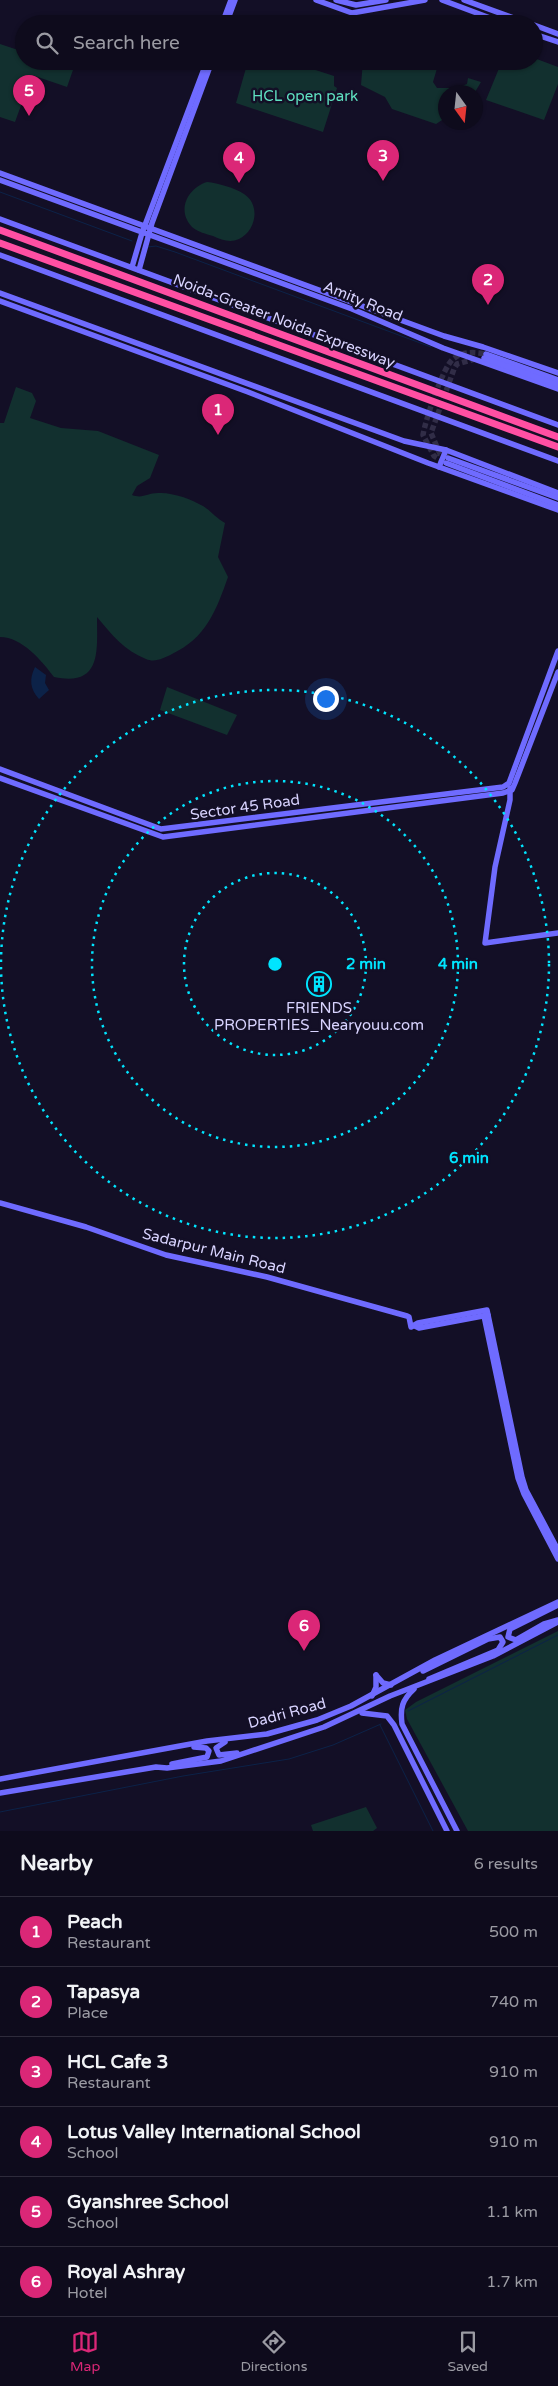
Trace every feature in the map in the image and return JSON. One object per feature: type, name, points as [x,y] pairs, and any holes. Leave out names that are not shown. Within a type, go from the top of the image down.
[{"type":"highway","name":"Noida-Greater Noida Expressway","points":[[0,230],[558,437]]},
{"type":"highway","name":"Noida-Greater Noida Expressway","points":[[0,243],[558,447]]},
{"type":"street","points":[[225,15],[231,0]]},
{"type":"street","points":[[229,15],[235,0]]},
{"type":"street","points":[[316,0],[352,12],[425,0]]},
{"type":"street","points":[[336,0],[356,5],[386,0]]},
{"type":"street","points":[[442,0],[482,15]]},
{"type":"street","points":[[464,0],[504,14]]},
{"type":"street","points":[[543,28],[558,34]]},
{"type":"street","points":[[543,37],[558,42]]},
{"type":"street","points":[[139,270],[149,233],[204,70]]},
{"type":"street","points":[[132,267],[149,233],[209,70]]},
{"type":"street","points":[[0,173],[149,233]]},
{"type":"street","points":[[0,180],[448,338],[483,347],[558,373]]},
{"type":"street","points":[[0,219],[558,425]]},
{"type":"street","name":"Amity Road","points":[[149,233],[352,309],[443,348],[558,390]]},
{"type":"street","points":[[0,255],[558,461]]},
{"type":"street","points":[[0,292],[404,442],[446,450],[558,493]]},
{"type":"street","points":[[0,301],[248,392],[439,467],[558,510]]},
{"type":"street","points":[[558,380],[485,356],[558,385]]},
{"type":"street","points":[[439,467],[446,450]]},
{"type":"street","points":[[558,498],[447,460],[558,505]]},
{"type":"street","points":[[512,790],[505,788],[558,651]]},
{"type":"street","points":[[558,672],[512,790],[499,838],[485,944],[558,933]]},
{"type":"street","name":"Sector 45 Road","points":[[0,769],[161,829],[505,788]]},
{"type":"street","name":"Sector 45 Road","points":[[0,778],[163,837],[505,788]]},
{"type":"street","name":"Sadarpur Main Road","points":[[0,1203],[86,1227],[166,1255],[267,1277],[407,1316],[411,1327],[418,1323],[485,1310],[522,1478],[529,1500],[558,1560]]},
{"type":"street","name":"Sadarpur Main Road","points":[[529,1500],[558,1550]]},
{"type":"street","points":[[558,1603],[510,1629],[508,1637],[516,1640],[544,1624],[558,1621]]},
{"type":"street","name":"Dadri Road","points":[[0,1779],[267,1734],[317,1720],[372,1696],[480,1638],[558,1603]]},
{"type":"street","name":"Dadri Road","points":[[0,1793],[156,1766],[175,1767],[221,1761],[324,1727],[356,1714],[390,1696],[493,1656],[558,1621]]},
{"type":"street","points":[[414,1674],[488,1639],[500,1637],[503,1642],[498,1650],[430,1678],[403,1702],[400,1709],[402,1724],[457,1831]]},
{"type":"street","points":[[372,1696],[376,1687],[376,1676],[383,1682],[391,1685]]},
{"type":"street","points":[[356,1714],[377,1713],[387,1716],[394,1725],[447,1831]]},
{"type":"street","points":[[250,1737],[221,1743],[216,1748],[216,1751],[219,1756],[222,1756],[251,1751]]},
{"type":"street","points":[[156,1766],[203,1759],[208,1754],[208,1751],[203,1746],[177,1748]]},
{"type":"green space","points":[[0,44],[15,49],[15,70],[73,70],[67,87],[32,75],[15,122],[0,117]]},
{"type":"green space","points":[[543,61],[558,67],[558,84],[544,120],[486,100],[498,70],[543,70]]},
{"type":"green space","name":"HCL open park","points":[[245,70],[316,70],[334,76],[334,86],[337,88],[323,132],[236,103]]},
{"type":"green space","points":[[362,70],[437,70],[433,82],[438,88],[438,123],[436,124],[392,109],[385,97],[361,85]]},
{"type":"green space","points":[[468,78],[481,82],[479,85],[464,85],[467,84]]},
{"type":"green space","points":[[207,182],[226,186],[244,194],[253,205],[253,224],[245,235],[239,239],[232,241],[202,233],[192,227],[187,220],[185,214],[186,200],[194,189]]},
{"type":"green space","points":[[16,387],[32,393],[36,401],[30,418],[61,428],[98,431],[159,455],[150,478],[137,486],[132,495],[163,493],[181,497],[203,506],[225,523],[218,557],[228,577],[219,601],[208,622],[201,632],[184,647],[169,656],[153,660],[146,659],[125,647],[97,617],[97,642],[94,664],[81,677],[70,679],[54,677],[44,664],[24,645],[8,638],[0,637],[0,423],[4,423]]},
{"type":"green space","points":[[167,687],[237,715],[227,735],[160,710]]},
{"type":"green space","points":[[558,1631],[558,1831],[468,1831],[407,1719],[405,1710],[416,1702]]},
{"type":"green space","points":[[366,1807],[377,1828],[373,1831],[313,1831],[311,1825]]},
{"type":"water","points":[[35,667],[46,675],[45,683],[49,690],[39,699],[31,684]]},
{"type":"waterway","points":[[0,192],[132,241]]},
{"type":"waterway","points":[[148,247],[156,246],[175,252],[431,347]]},
{"type":"waterway","points":[[408,1711],[558,1635]]},
{"type":"waterway","points":[[0,1812],[183,1776],[289,1759],[333,1745],[381,1724]]},
{"type":"waterway","points":[[380,1725],[433,1831]]},
{"type":"tunnel","points":[[444,462],[434,456],[423,435],[435,395],[444,372],[453,359],[469,353],[486,354]]},
{"type":"tunnel","points":[[448,457],[440,454],[431,433],[454,369],[457,364],[475,359]]},
{"type":"place","name":"Gyanshree School","points":[[29,116]]},
{"type":"place","name":"HCL Cafe 3","points":[[383,181]]},
{"type":"place","name":"Lotus Valley International School","points":[[239,183]]},
{"type":"place","name":"Tapasya","points":[[488,305]]},
{"type":"place","name":"Peach","points":[[218,435]]},
{"type":"place","name":"FRIENDS PROPERTIES_Nearyouu.com","points":[[319,984]]},
{"type":"place","name":"Royal Ashray","points":[[304,1651]]}]
